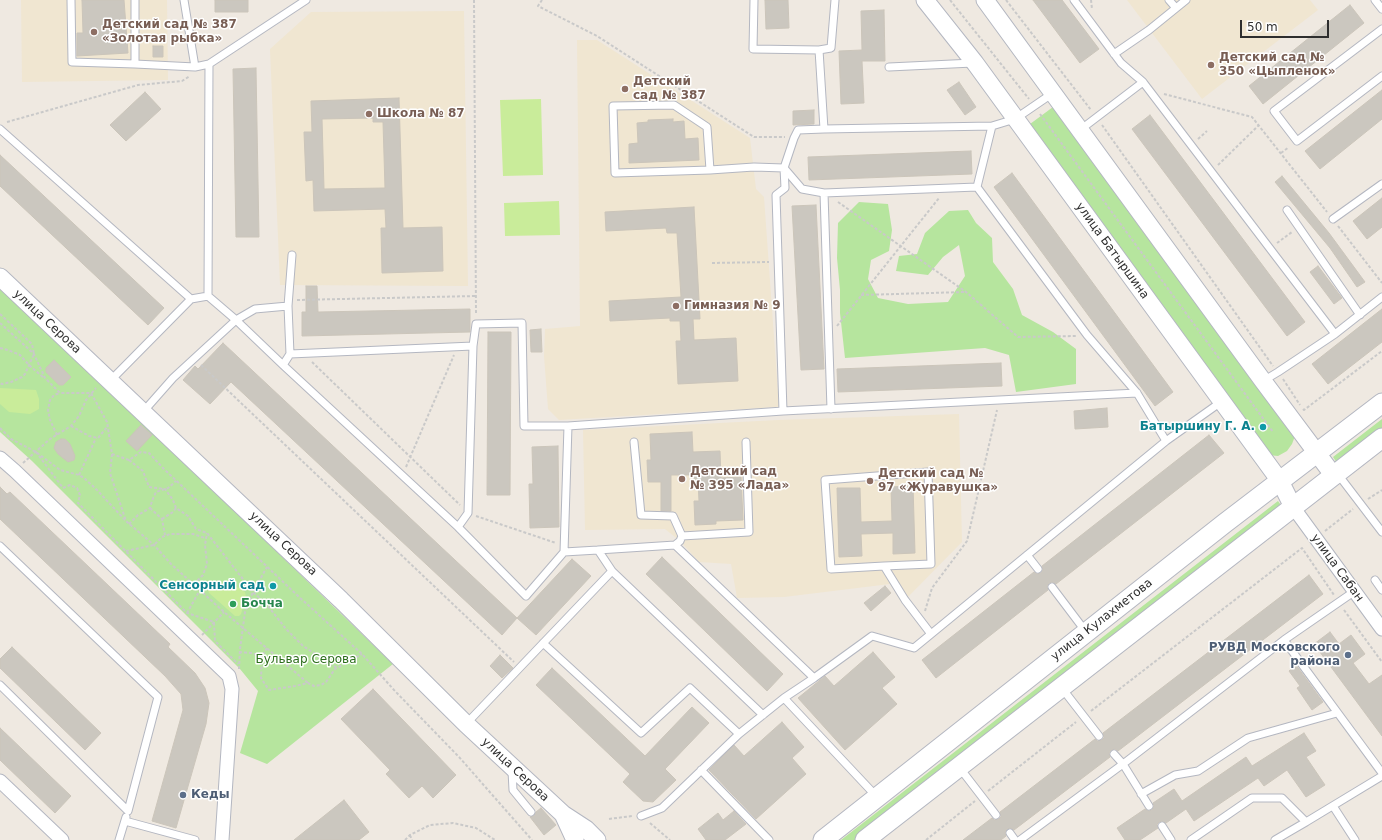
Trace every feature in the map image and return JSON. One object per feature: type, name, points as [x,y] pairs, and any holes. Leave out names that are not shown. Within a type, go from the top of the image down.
[{"type":"main road","name":"улица Кулахметова","points":[[823,840],[1225,522],[1382,403]]},
{"type":"main road","points":[[865,840],[1381,439]]},
{"type":"street","name":"улица Батыршина","points":[[924,0],[975,63],[1280,481],[1292,507]]},
{"type":"street","points":[[986,0],[1263,381],[1317,453],[1335,474]]},
{"type":"street","name":"улица Серова","points":[[0,277],[103,385],[143,412],[341,600],[466,724],[563,814],[586,829],[597,840]]},
{"type":"street","points":[[0,458],[229,676],[222,840]]},
{"type":"street","name":"улица Сабан","points":[[1292,507],[1382,629]]},
{"type":"street","points":[[0,781],[62,840]]},
{"type":"street","name":"улица Серова","points":[[563,814],[575,840]]},
{"type":"lane","points":[[71,0],[72,62],[195,66],[209,64],[306,0]]},
{"type":"lane","points":[[135,0],[135,64]]},
{"type":"lane","points":[[184,0],[195,66]]},
{"type":"lane","points":[[754,0],[753,49],[819,50],[831,48],[835,0]]},
{"type":"lane","points":[[1074,0],[1121,63],[1143,82],[1335,334]]},
{"type":"lane","points":[[1169,0],[1176,8]]},
{"type":"lane","points":[[1114,54],[1149,30],[1186,0]]},
{"type":"lane","points":[[1375,0],[1382,9]]},
{"type":"lane","points":[[1382,29],[1274,111],[1296,141],[1382,76]]},
{"type":"lane","points":[[819,50],[824,129]]},
{"type":"lane","points":[[889,67],[975,63]]},
{"type":"lane","points":[[209,64],[208,296],[236,320],[458,527],[526,596],[564,549],[568,426]]},
{"type":"lane","points":[[1080,130],[1143,82]]},
{"type":"lane","points":[[783,411],[776,195],[785,188],[784,168],[798,130],[992,126],[1015,119],[1053,93]]},
{"type":"lane","points":[[710,170],[707,127],[674,105],[613,106],[615,173],[710,170],[754,167],[784,168],[802,189],[824,193],[977,187]]},
{"type":"lane","points":[[977,187],[992,126]]},
{"type":"lane","points":[[0,129],[191,299]]},
{"type":"lane","points":[[1333,219],[1382,184]]},
{"type":"lane","points":[[977,187],[1087,335],[1137,393],[1166,441]]},
{"type":"lane","points":[[824,193],[830,409]]},
{"type":"lane","points":[[1286,210],[1360,315]]},
{"type":"lane","points":[[283,365],[290,354],[288,303],[292,255]]},
{"type":"lane","points":[[103,385],[191,299],[208,296]]},
{"type":"lane","points":[[1263,381],[1335,334],[1382,298]]},
{"type":"lane","points":[[143,412],[173,378],[236,320],[255,309],[288,303]]},
{"type":"lane","points":[[458,527],[468,513],[473,346],[476,324],[522,323],[524,426],[568,426],[783,411],[1137,393]]},
{"type":"lane","points":[[290,354],[473,346]]},
{"type":"lane","points":[[641,816],[662,808],[739,734],[784,698],[872,636],[914,648],[1166,441],[1221,402]]},
{"type":"lane","points":[[564,549],[598,550],[675,545],[680,541],[682,536],[673,516],[641,515],[634,442]]},
{"type":"lane","points":[[682,536],[749,532],[746,442]]},
{"type":"lane","points":[[928,472],[931,564],[884,566],[831,569],[826,480],[928,472]]},
{"type":"lane","points":[[1335,474],[1382,532]]},
{"type":"lane","points":[[675,545],[814,678]]},
{"type":"lane","points":[[0,546],[158,697],[119,840]]},
{"type":"lane","points":[[598,550],[612,571],[763,715]]},
{"type":"lane","points":[[1027,555],[1038,569]]},
{"type":"lane","points":[[884,566],[905,600],[931,634]]},
{"type":"lane","points":[[466,724],[612,571]]},
{"type":"lane","points":[[1375,580],[1382,590]]},
{"type":"lane","points":[[1052,587],[1086,632]]},
{"type":"lane","points":[[1020,840],[1123,764],[1284,640],[1355,591]]},
{"type":"lane","points":[[1274,840],[1333,806],[1382,775],[1284,640]]},
{"type":"lane","points":[[543,643],[641,733],[690,688],[739,734]]},
{"type":"lane","points":[[0,685],[128,811]]},
{"type":"lane","points":[[1061,687],[1099,736]]},
{"type":"lane","points":[[784,698],[877,797]]},
{"type":"lane","points":[[1141,794],[1175,775],[1198,771],[1248,738],[1337,712]]},
{"type":"lane","points":[[1114,754],[1123,764],[1149,806]]},
{"type":"lane","points":[[512,766],[513,790],[531,812]]},
{"type":"lane","points":[[959,767],[996,815]]},
{"type":"lane","points":[[701,770],[770,840]]},
{"type":"lane","points":[[1191,840],[1252,798],[1282,798],[1306,822]]},
{"type":"lane","points":[[1333,806],[1355,840]]},
{"type":"lane","points":[[125,821],[195,840]]},
{"type":"lane","points":[[1162,826],[1171,840]]},
{"type":"lane","points":[[1010,833],[1015,840]]},
{"type":"path","points":[[474,0],[476,324]]},
{"type":"path","points":[[542,0],[538,6],[597,36],[754,137],[794,138]]},
{"type":"path","points":[[950,0],[1034,106],[1273,432]]},
{"type":"path","points":[[1006,0],[1097,118],[1304,410],[1382,351]]},
{"type":"path","points":[[0,124],[138,85],[182,81],[209,64]]},
{"type":"path","points":[[1149,90],[1252,117],[1382,283]]},
{"type":"path","points":[[1211,172],[1259,125]]},
{"type":"path","points":[[1192,145],[1207,131]]},
{"type":"path","points":[[829,338],[861,295],[947,188]]},
{"type":"path","points":[[824,193],[966,292],[1018,337],[1087,335]]},
{"type":"path","points":[[1270,248],[1299,227]]},
{"type":"path","points":[[712,263],[778,261]]},
{"type":"path","points":[[861,295],[966,292]]},
{"type":"path","points":[[288,303],[476,296]]},
{"type":"path","points":[[0,314],[32,344],[34,354],[45,378]]},
{"type":"path","points":[[0,323],[34,354]]},
{"type":"path","points":[[402,476],[457,346]]},
{"type":"path","points":[[0,348],[20,355],[60,393]]},
{"type":"path","points":[[302,353],[468,513],[564,549]]},
{"type":"path","points":[[0,383],[11,382],[22,377],[34,354]]},
{"type":"path","points":[[194,359],[511,660]]},
{"type":"path","points":[[15,471],[50,439],[71,426],[79,416],[91,393],[103,385]]},
{"type":"path","points":[[57,435],[50,420],[48,410],[50,400],[54,395],[60,393],[91,393]]},
{"type":"path","points":[[91,393],[108,426],[112,454],[110,473],[126,521]]},
{"type":"path","points":[[922,622],[932,588],[967,541],[1000,401]]},
{"type":"path","points":[[71,426],[88,436],[96,438]]},
{"type":"path","points":[[79,475],[96,438],[98,438],[108,426]]},
{"type":"path","points":[[0,428],[11,439],[36,452],[60,470],[79,475],[93,485],[126,521],[154,545],[171,564],[224,612],[308,683],[314,686],[321,685],[326,682],[337,668],[362,654]]},
{"type":"path","points":[[36,452],[62,488],[70,485],[77,488],[80,495],[78,503],[187,613],[214,622]]},
{"type":"path","points":[[129,460],[141,452],[149,453],[298,596],[362,654],[394,690],[459,757],[532,840]]},
{"type":"path","points":[[112,454],[129,460],[143,471],[150,487],[165,489],[173,500],[176,508],[188,516],[196,529],[206,533],[252,592],[268,606],[286,629],[303,646],[337,668]]},
{"type":"path","points":[[129,524],[138,515],[150,508],[155,494],[168,488],[176,480]]},
{"type":"path","points":[[1322,533],[1368,498],[1382,490]]},
{"type":"path","points":[[1364,493],[1368,498]]},
{"type":"path","points":[[150,508],[162,519],[165,535]]},
{"type":"path","points":[[162,519],[173,512],[176,508]]},
{"type":"path","points":[[193,583],[203,575],[207,564],[206,533]]},
{"type":"path","points":[[126,551],[154,545],[165,535],[193,534],[205,538]]},
{"type":"path","points":[[926,840],[1302,548]]},
{"type":"path","points":[[239,670],[239,652],[244,612],[252,592],[268,567]]},
{"type":"path","points":[[187,613],[200,590]]},
{"type":"path","points":[[195,642],[224,612]]},
{"type":"path","points":[[214,622],[215,641],[238,664]]},
{"type":"path","points":[[267,648],[262,656],[261,678],[269,690],[308,683]]},
{"type":"path","points":[[239,652],[262,656]]},
{"type":"path","points":[[609,819],[641,816],[670,840]]},
{"type":"path","points":[[405,840],[410,835],[430,825],[453,823],[476,828],[495,840]]},
{"type":"path","points":[[410,835],[412,840]]},
{"type":"shaded area","name":"Детский сад № 387 «Золотая рыбка»","points":[[21,0],[167,0],[168,80],[22,82]]},
{"type":"shaded area","name":"Детский сад № 350 «Цыпленок»","points":[[1127,0],[1310,0],[1318,10],[1202,99]]},
{"type":"shaded area","name":"Школа № 87","points":[[464,11],[468,286],[280,285],[270,49],[311,12]]},
{"type":"shaded area","name":"Гимназия № 9","points":[[577,40],[597,40],[750,138],[756,189],[764,197],[779,407],[559,420],[548,409],[544,356],[545,329],[580,326]]},
{"type":"shaded area","points":[[959,414],[962,542],[905,600],[901,602],[890,584],[784,597],[737,598],[731,564],[699,562],[680,541],[665,529],[585,530],[583,430],[778,420]]},
{"type":"green space","points":[[541,99],[543,175],[503,176],[500,100]]},
{"type":"green space","points":[[1053,107],[1295,436],[1287,451],[1278,456],[1268,455],[1026,127]]},
{"type":"green space","points":[[559,201],[560,235],[505,236],[504,203]]},
{"type":"green space","points":[[859,202],[888,204],[892,230],[889,251],[871,260],[868,279],[878,298],[908,304],[948,302],[965,276],[959,245],[943,257],[928,275],[896,271],[899,256],[917,254],[925,233],[949,211],[968,210],[976,223],[992,238],[993,262],[1013,289],[1022,315],[1053,332],[1076,349],[1076,384],[1016,392],[1009,355],[985,348],[845,358],[840,313],[840,290],[837,258],[838,223]]},
{"type":"green space","name":"Бульвар Серова","points":[[0,289],[158,437],[393,664],[267,764],[240,753],[258,691],[240,669],[32,461],[0,432]]},
{"type":"green space","points":[[0,388],[36,390],[39,399],[39,409],[30,414],[9,412],[0,404]]},
{"type":"green space","points":[[1382,419],[1382,428],[1337,463],[1333,457]]},
{"type":"green space","points":[[1278,501],[1283,508],[855,840],[841,840]]},
{"type":"green space","name":"Бочча","points":[[211,583],[220,583],[240,588],[245,592],[246,597],[239,616],[235,616],[209,593],[207,587]]},
{"type":"building","points":[[82,0],[124,0],[128,53],[77,56],[77,33],[83,33]]},
{"type":"building","points":[[215,0],[248,0],[248,12],[215,12]]},
{"type":"building","points":[[765,0],[788,0],[789,28],[766,29]]},
{"type":"building","points":[[1033,0],[1062,0],[1099,49],[1080,63]]},
{"type":"building","points":[[1350,5],[1364,23],[1263,104],[1249,86]]},
{"type":"building","points":[[884,10],[885,61],[862,61],[864,103],[841,104],[839,51],[862,50],[861,11]]},
{"type":"building","points":[[153,46],[163,46],[163,57],[153,57]]},
{"type":"building","points":[[256,68],[259,237],[236,237],[233,69]]},
{"type":"building","points":[[959,82],[976,107],[965,115],[947,90]]},
{"type":"building","points":[[1382,90],[1382,119],[1320,169],[1305,151]]},
{"type":"building","points":[[145,92],[161,109],[126,141],[110,125]]},
{"type":"building","points":[[399,98],[403,228],[442,227],[443,271],[382,273],[381,228],[386,228],[385,209],[314,211],[313,180],[306,181],[304,132],[312,132],[311,101]],"holes":[[[373,118],[373,122],[383,122],[385,188],[324,189],[322,119]]]},
{"type":"building","points":[[814,110],[814,124],[793,125],[793,111]]},
{"type":"building","points":[[1150,115],[1305,322],[1287,336],[1132,129]]},
{"type":"building","points":[[673,119],[673,122],[684,121],[685,139],[698,138],[699,160],[629,163],[629,144],[638,143],[637,123],[648,122],[648,120]]},
{"type":"building","points":[[971,151],[972,174],[809,180],[808,157]]},
{"type":"building","points":[[0,155],[164,308],[148,325],[0,186]]},
{"type":"building","points":[[1012,173],[1173,392],[1155,406],[994,187]]},
{"type":"building","points":[[1282,176],[1329,233],[1365,282],[1357,287],[1330,248],[1275,182]]},
{"type":"building","points":[[1382,198],[1382,227],[1367,239],[1353,221]]},
{"type":"building","points":[[816,205],[824,369],[801,370],[792,206]]},
{"type":"building","points":[[694,207],[700,319],[693,319],[694,340],[736,338],[738,381],[678,384],[676,341],[681,341],[680,321],[670,321],[670,318],[610,321],[609,301],[681,297],[677,233],[667,233],[666,228],[606,231],[605,212]]},
{"type":"building","points":[[1318,266],[1342,298],[1334,304],[1310,272]]},
{"type":"building","points":[[306,286],[317,286],[318,312],[470,309],[470,332],[302,336],[302,312],[306,312]]},
{"type":"building","points":[[1382,309],[1382,342],[1328,384],[1312,364]]},
{"type":"building","points":[[541,329],[542,352],[531,352],[530,330]]},
{"type":"building","points":[[488,332],[511,332],[510,495],[487,495]]},
{"type":"building","points":[[223,343],[517,618],[502,635],[231,382],[210,404],[183,380],[195,366],[198,369]]},
{"type":"building","points":[[54,360],[71,377],[63,385],[59,385],[46,372],[46,368]]},
{"type":"building","points":[[1001,363],[1002,386],[838,392],[837,369]]},
{"type":"building","points":[[1107,408],[1108,427],[1075,429],[1074,411]]},
{"type":"building","points":[[141,425],[152,435],[137,451],[126,441]]},
{"type":"building","points":[[692,432],[693,452],[720,451],[721,478],[741,477],[743,520],[716,521],[716,524],[695,525],[694,501],[699,501],[698,479],[694,479],[694,475],[671,475],[671,511],[661,511],[661,482],[648,482],[647,460],[651,460],[650,434]]},
{"type":"building","points":[[1209,435],[1224,453],[1056,584],[1052,582],[1049,583],[1047,587],[1048,590],[936,678],[922,660],[1034,572],[1037,574],[1041,573],[1043,570],[1042,566]]},
{"type":"building","points":[[61,439],[65,439],[70,444],[75,456],[74,460],[68,462],[58,454],[54,448],[56,442]]},
{"type":"building","points":[[558,446],[559,527],[530,528],[529,484],[533,484],[532,447]]},
{"type":"building","points":[[913,486],[915,553],[893,554],[893,533],[861,534],[862,556],[839,557],[837,488],[860,488],[861,522],[892,521],[891,487]]},
{"type":"building","points":[[0,487],[7,494],[10,492],[170,644],[168,647],[195,673],[205,688],[209,703],[206,724],[176,828],[152,821],[183,710],[181,694],[165,676],[0,519]]},
{"type":"building","points":[[662,557],[783,674],[767,691],[646,574]]},
{"type":"building","points":[[572,559],[591,576],[536,635],[517,618]]},
{"type":"building","points":[[1309,575],[1323,594],[1118,751],[1115,749],[1111,750],[1109,753],[1110,757],[1014,830],[1010,828],[1007,829],[1005,833],[1006,836],[1001,840],[963,840],[992,818],[994,820],[999,819],[1001,817],[1000,812],[1095,739],[1097,741],[1102,740],[1104,738],[1103,733]]},
{"type":"building","points":[[885,586],[891,593],[871,611],[864,603]]},
{"type":"building","points":[[1330,632],[1339,644],[1351,635],[1365,654],[1353,663],[1369,684],[1382,675],[1382,736],[1314,644]]},
{"type":"building","points":[[12,647],[101,733],[85,750],[0,668],[0,659]]},
{"type":"building","points":[[873,652],[895,677],[882,688],[897,704],[845,750],[798,698],[825,676],[834,686]]},
{"type":"building","points":[[500,655],[513,668],[502,678],[490,666]]},
{"type":"building","points":[[1296,665],[1323,702],[1312,710],[1297,688],[1300,686],[1289,671]]},
{"type":"building","points":[[552,668],[645,756],[692,707],[709,723],[665,769],[676,780],[653,802],[643,801],[623,782],[630,774],[536,685]]},
{"type":"building","points":[[373,689],[456,775],[433,798],[422,786],[409,798],[386,774],[390,770],[341,719]]},
{"type":"building","points":[[782,722],[804,747],[792,758],[806,774],[756,819],[709,770],[734,745],[744,756]]},
{"type":"building","points":[[0,728],[71,796],[55,813],[0,760]]},
{"type":"building","points":[[1304,733],[1316,751],[1306,757],[1325,785],[1306,797],[1287,770],[1264,786],[1258,778],[1194,821],[1186,809],[1166,823],[1162,821],[1159,822],[1157,824],[1158,828],[1140,840],[1125,840],[1117,828],[1145,809],[1149,811],[1152,810],[1154,806],[1153,803],[1174,789],[1182,801],[1246,757],[1252,766]]},
{"type":"building","points":[[344,800],[369,832],[359,840],[294,840]]},
{"type":"building","points":[[541,808],[556,825],[544,835],[530,817],[534,816]]},
{"type":"building","points":[[734,811],[746,824],[725,840],[706,840],[698,829],[718,813],[723,820]]},
{"type":"place","name":"Детский сад № 387 «Золотая рыбка»","points":[[94,32]]},
{"type":"place","name":"Детский сад № 350 «Цыпленок»","points":[[1211,65]]},
{"type":"place","name":"Детский сад № 387","points":[[625,89]]},
{"type":"place","name":"Школа № 87","points":[[369,114]]},
{"type":"place","name":"Гимназия № 9","points":[[676,306]]},
{"type":"place","name":"Батыршину Г. А.","points":[[1263,427]]},
{"type":"place","name":"Детский сад № 395 «Лада»","points":[[682,479]]},
{"type":"place","name":"Детский сад № 97 «Журавушка»","points":[[870,481]]},
{"type":"place","name":"Сенсорный сад","points":[[273,586]]},
{"type":"place","name":"Бочча","points":[[233,604]]},
{"type":"place","name":"РУВД Московского района","points":[[1348,655]]},
{"type":"place","name":"Кеды","points":[[183,795]]}]
